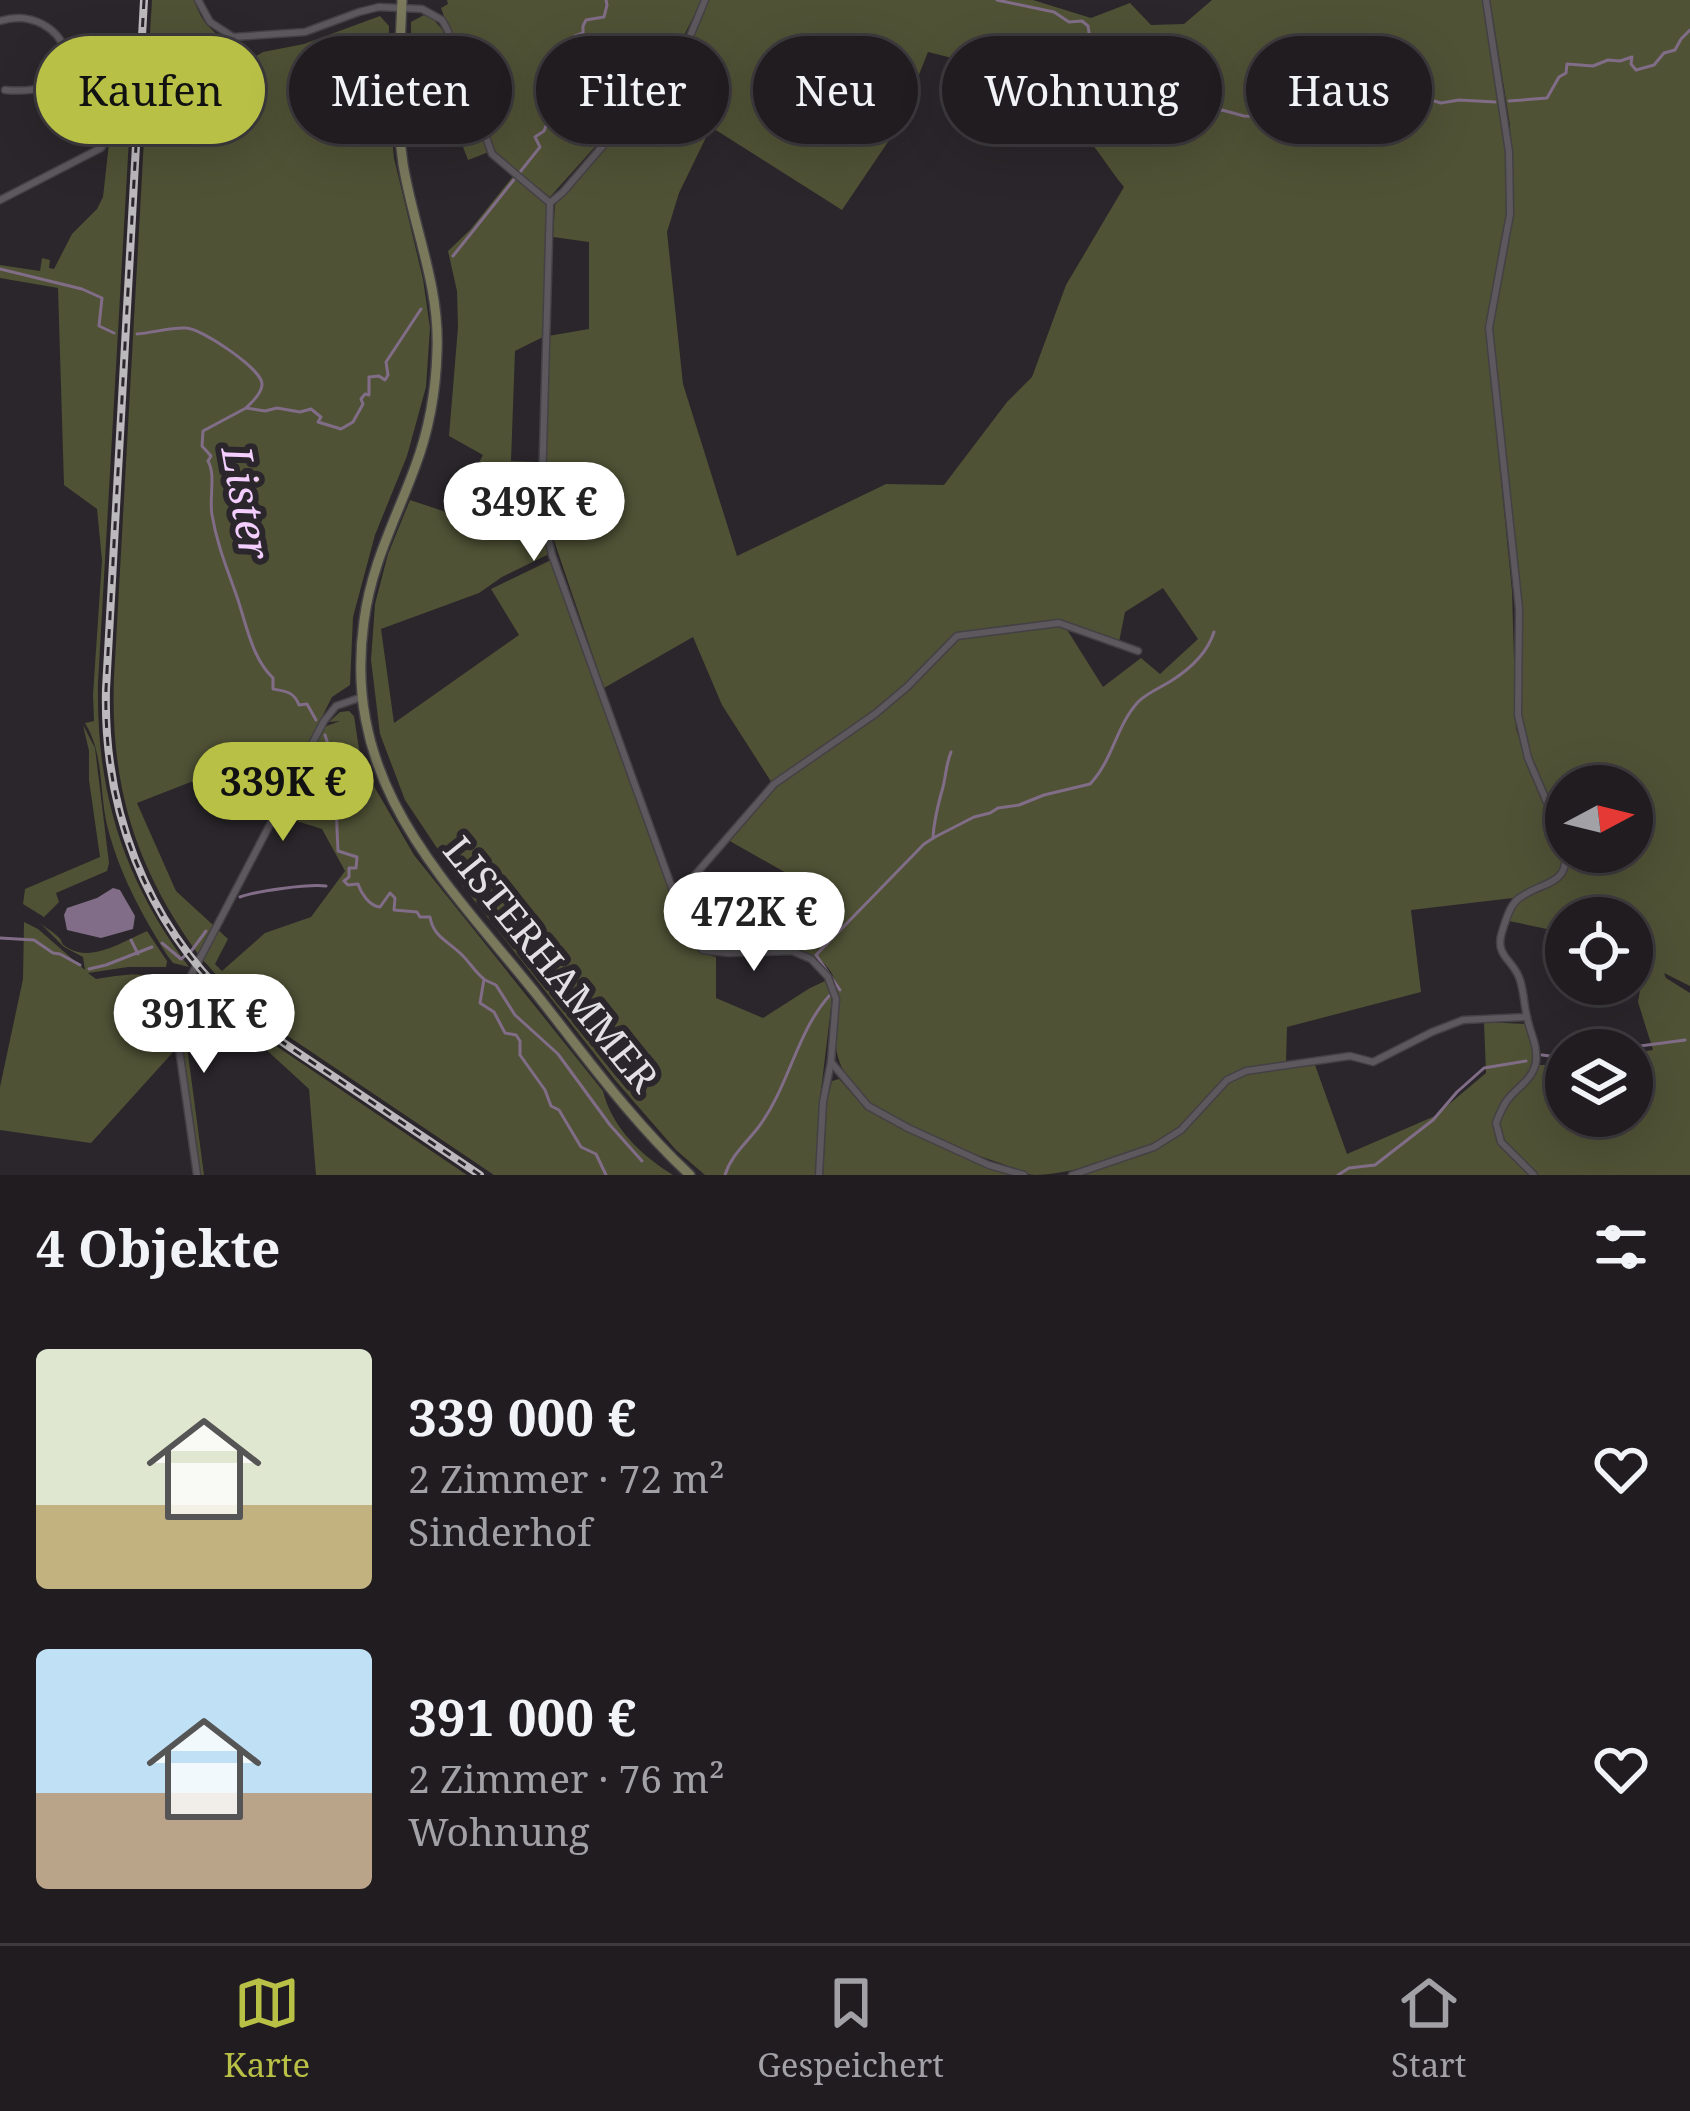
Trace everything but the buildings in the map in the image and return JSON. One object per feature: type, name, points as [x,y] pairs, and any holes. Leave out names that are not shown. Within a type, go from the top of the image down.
[{"type":"main road","name":"LISTERHAMMER","points":[[402,4],[400,135],[435,303],[438,345],[428,425],[368,594],[361,647],[362,697],[376,763],[413,838],[632,1115],[690,1175]]},
{"type":"street","points":[[198,0],[210,22],[231,36]]},
{"type":"street","points":[[705,0],[675,62],[550,203],[543,516],[552,554],[689,935],[703,950],[792,951],[811,958],[835,990],[819,1175]]},
{"type":"street","points":[[1486,0],[1510,152],[1510,214],[1489,328],[1519,609],[1518,716],[1523,743],[1566,855],[1558,879],[1515,901],[1501,934],[1500,951],[1519,976],[1536,1066],[1507,1100],[1496,1123],[1501,1142],[1534,1175]]},
{"type":"street","points":[[246,36],[304,32],[369,8],[402,4],[442,20],[492,154],[550,203]]},
{"type":"street","points":[[0,21],[30,10]]},
{"type":"street","points":[[5,90],[35,90],[56,78],[68,50],[58,24]]},
{"type":"street","points":[[0,200],[104,144]]},
{"type":"street","points":[[675,898],[774,784],[875,714],[957,636],[1058,623],[1138,651]]},
{"type":"street","points":[[197,1175],[176,1028],[179,1004],[191,972],[324,722],[336,706],[362,697]]},
{"type":"street","points":[[1072,1175],[1154,1147],[1180,1130],[1227,1080],[1246,1071],[1349,1056],[1373,1062],[1463,1020],[1527,1017]]},
{"type":"street","points":[[831,1062],[868,1106],[989,1165],[1024,1175]]},
{"type":"green space","points":[[152,0],[194,0],[219,36],[150,36]]},
{"type":"green space","points":[[447,0],[702,0],[684,36],[536,36],[536,144],[597,144],[550,197],[498,158],[491,144],[512,144],[512,36],[451,36],[441,8]]},
{"type":"green space","points":[[708,0],[1033,0],[1091,18],[1130,3],[1151,25],[1184,24],[1212,0],[1482,0],[1507,151],[1508,212],[1486,327],[1512,591],[1516,729],[1545,803],[1545,873],[1558,873],[1550,882],[1513,898],[1411,910],[1421,992],[1287,1027],[1286,1063],[1231,1076],[1169,1136],[1116,1159],[1035,1175],[948,1145],[882,1112],[847,1077],[837,1055],[833,976],[814,957],[795,951],[823,894],[728,840],[775,786],[876,717],[958,640],[1066,628],[1103,687],[1141,658],[1160,674],[1198,639],[1163,588],[1125,612],[1119,642],[1058,622],[1008,625],[954,636],[873,712],[772,783],[722,705],[693,637],[604,688],[546,517],[548,336],[589,329],[589,242],[553,237],[555,205],[606,144],[703,144],[667,232],[683,384],[737,556],[886,484],[944,485],[1032,377],[1066,285],[1124,187],[1091,144],[1222,144],[1222,36],[942,36],[942,56],[928,52],[918,77],[918,36],[753,36],[753,144],[887,144],[842,210],[729,138],[729,36],[693,36]]},
{"type":"green space","points":[[1490,0],[1690,0],[1690,986],[1664,973],[1690,993],[1690,1175],[1536,1175],[1501,1141],[1497,1122],[1538,1065],[1545,1065],[1545,1137],[1653,1137],[1653,1029],[1646,1029],[1639,1005],[1653,1005],[1653,897],[1545,897],[1545,929],[1509,921],[1517,900],[1546,889],[1563,873],[1653,873],[1653,765],[1545,765],[1545,790],[1525,741],[1521,618],[1492,333],[1513,214],[1510,125]]},
{"type":"green space","points":[[424,15],[433,19],[445,36],[411,36],[411,22]]},
{"type":"green space","points":[[380,16],[389,26],[389,36],[326,36]]},
{"type":"green space","points":[[289,47],[289,144],[393,144],[430,328],[426,387],[407,456],[375,535],[353,617],[350,685],[332,697],[274,812],[264,805],[242,762],[137,803],[176,891],[213,925],[198,954],[158,889],[131,824],[114,717],[144,144],[265,144],[265,52]]},
{"type":"green space","points":[[109,144],[129,144],[98,683],[102,761],[131,867],[189,967],[173,963],[167,955],[124,876],[107,825],[98,760],[85,723],[94,721],[102,560],[97,509],[64,485],[58,288],[0,278],[0,265],[40,271],[42,258],[50,260],[49,268],[54,269],[72,234],[103,197]]},
{"type":"green space","points":[[462,144],[486,144],[489,152],[468,160]]},
{"type":"green space","points":[[514,175],[548,204],[545,336],[515,351],[511,461],[538,462],[538,515],[549,554],[479,593],[381,629],[394,723],[519,635],[491,589],[551,560],[687,938],[699,952],[716,957],[716,998],[763,1018],[825,981],[832,999],[817,1175],[705,1175],[676,1150],[459,881],[405,800],[380,734],[371,660],[375,604],[388,554],[410,500],[452,514],[483,455],[449,436],[458,327],[457,291],[448,251]]},
{"type":"green space","points":[[349,711],[375,788],[414,855],[603,1091],[613,1117],[630,1140],[673,1175],[494,1175],[273,1026],[203,960],[217,929],[228,939],[215,964],[222,971],[265,933],[311,917],[345,871],[322,829],[278,812],[324,727],[340,721],[329,722],[340,712]]},
{"type":"green space","points":[[83,725],[95,748],[109,863],[107,871],[56,893],[59,902],[44,917],[23,904],[25,889],[100,857]]},
{"type":"green space","points":[[24,922],[85,970],[83,957],[64,947],[40,923],[70,949],[89,953],[147,931],[167,961],[166,967],[88,973],[96,979],[150,976],[178,989],[175,1050],[91,1143],[0,1130],[0,1087],[23,979]]},
{"type":"green space","points":[[195,975],[257,1033],[467,1175],[316,1175],[309,1089],[198,987],[186,1014],[185,1031],[201,1175],[180,1027]]},
{"type":"green space","points":[[1484,1022],[1526,1024],[1533,1043],[1535,1065],[1494,1122],[1498,1141],[1532,1175],[1083,1175],[1154,1149],[1181,1132],[1227,1082],[1246,1073],[1315,1065],[1347,1154],[1435,1116],[1486,1073]]},
{"type":"green space","points":[[839,1079],[865,1108],[945,1149],[1016,1175],[823,1175],[827,1102],[832,1081]]},
{"type":"shaded area","points":[[113,888],[120,890],[135,916],[133,929],[101,938],[67,930],[67,908]]},
{"type":"waterway","name":"Lister","points":[[453,256],[540,147],[535,137],[544,131],[573,75],[564,72],[570,63],[568,54],[577,48],[575,36],[583,33],[586,20],[604,17],[606,0]]},
{"type":"waterway","name":"Lister","points":[[997,0],[1054,12],[1069,22],[1082,21],[1090,39],[1152,74],[1160,90],[1195,112],[1211,115],[1222,110],[1272,117],[1304,112],[1324,122],[1355,105],[1406,97],[1441,103],[1495,102]]},
{"type":"waterway","name":"Lister","points":[[1509,101],[1547,98],[1566,73],[1567,64],[1593,66],[1632,57],[1636,70],[1654,65],[1664,53],[1675,50],[1690,30]]},
{"type":"waterway","points":[[0,269],[102,298],[99,326],[114,333]]},
{"type":"waterway","name":"Lister","points":[[316,720],[307,704],[299,705],[289,693],[273,689],[273,678],[254,650],[214,526],[211,456],[202,446],[203,431],[246,408],[311,409],[321,417],[318,422],[341,429],[353,422],[361,399],[369,395],[369,377],[385,380],[386,362],[421,309]]},
{"type":"waterway","points":[[137,334],[186,328],[230,350],[262,384],[246,408]]},
{"type":"waterway","points":[[840,990],[816,955],[924,844],[998,808],[1090,784],[1138,702],[1191,666],[1214,632]]},
{"type":"waterway","name":"Lister","points":[[325,735],[342,773],[338,851],[357,857],[356,868],[349,868],[344,881],[358,884],[376,906],[390,893],[395,898],[394,910],[430,917],[438,934],[484,979],[480,1003],[494,1012],[505,1033],[516,1035],[520,1055],[551,1106],[559,1110],[581,1147],[596,1154],[606,1175]]},
{"type":"waterway","points":[[933,837],[951,752]]},
{"type":"waterway","points":[[240,897],[326,886]]},
{"type":"waterway","points":[[162,943],[181,959],[206,931]]},
{"type":"waterway","points":[[0,938],[34,940],[80,965]]},
{"type":"waterway","points":[[131,940],[138,954]]},
{"type":"waterway","points":[[89,969],[152,947]]},
{"type":"waterway","points":[[485,980],[496,985],[515,1015],[558,1054],[642,1161]]},
{"type":"waterway","points":[[725,1175],[768,1113],[809,1026],[830,995]]},
{"type":"waterway","points":[[1653,1044],[1685,1040]]},
{"type":"waterway","points":[[1338,1175],[1349,1168],[1375,1165],[1433,1120],[1484,1068],[1526,1061]]},
{"type":"railway","points":[[144,0],[106,689],[112,777],[122,819],[135,860],[175,936],[232,1002],[282,1042],[480,1175]]}]
